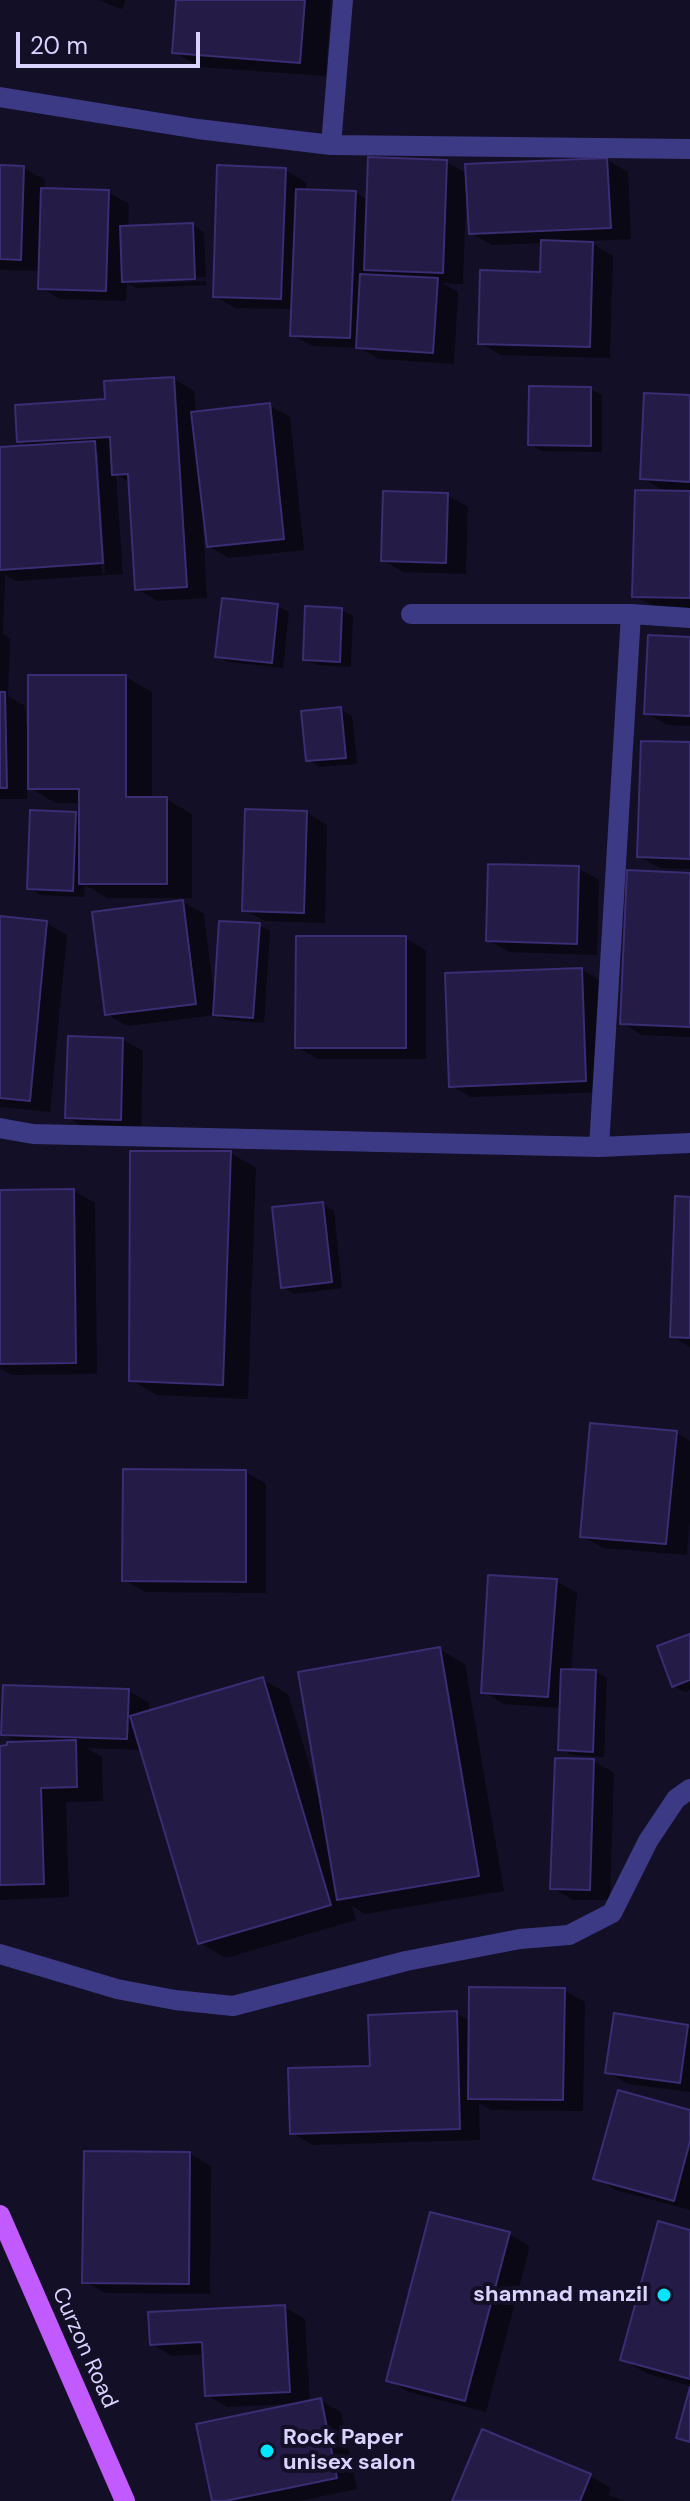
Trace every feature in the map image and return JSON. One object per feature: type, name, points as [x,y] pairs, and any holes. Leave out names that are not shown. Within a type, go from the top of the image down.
[{"type":"main road","name":"Curzon Road","points":[[0,2215],[125,2501]]},
{"type":"street","points":[[331,145],[343,0]]},
{"type":"street","points":[[0,97],[198,129],[331,145],[690,149]]},
{"type":"street","points":[[411,614],[631,614],[690,618]]},
{"type":"street","points":[[599,1147],[631,614]]},
{"type":"street","points":[[0,1128],[33,1134],[599,1147],[690,1143]]},
{"type":"street","points":[[0,1954],[117,1989],[175,2000],[233,2006],[406,1961],[520,1939],[569,1935],[612,1913],[648,1841],[676,1799],[690,1789]]},
{"type":"building","points":[[176,0],[305,0],[300,63],[172,53]]},
{"type":"building","points":[[368,157],[447,160],[443,273],[364,270]]},
{"type":"building","points":[[607,158],[611,228],[469,234],[465,164]]},
{"type":"building","points":[[0,165],[24,166],[21,260],[0,259]]},
{"type":"building","points":[[217,165],[286,168],[281,299],[213,297]]},
{"type":"building","points":[[41,188],[109,190],[106,291],[38,289]]},
{"type":"building","points":[[296,189],[356,191],[350,338],[290,336]]},
{"type":"building","points":[[193,223],[195,279],[122,282],[120,226]]},
{"type":"building","points":[[541,240],[593,242],[590,347],[478,344],[480,270],[540,272]]},
{"type":"building","points":[[360,274],[438,278],[433,353],[356,348]]},
{"type":"building","points":[[174,377],[187,587],[135,590],[128,474],[112,475],[110,437],[17,442],[15,405],[105,399],[104,381]]},
{"type":"building","points":[[529,386],[591,387],[591,446],[528,445]]},
{"type":"building","points":[[644,393],[690,395],[690,482],[640,479]]},
{"type":"building","points":[[270,403],[284,539],[207,547],[191,412]]},
{"type":"building","points":[[95,441],[103,563],[0,570],[0,447]]},
{"type":"building","points":[[635,490],[690,491],[690,598],[632,597]]},
{"type":"building","points":[[383,491],[448,493],[446,563],[381,561]]},
{"type":"building","points":[[222,598],[278,604],[272,663],[215,657]]},
{"type":"building","points":[[305,606],[342,608],[340,662],[303,660]]},
{"type":"building","points":[[648,635],[690,637],[690,716],[644,714]]},
{"type":"building","points":[[28,675],[126,675],[126,797],[167,797],[167,884],[79,884],[79,789],[28,789]]},
{"type":"building","points":[[0,692],[5,692],[7,788],[0,788]]},
{"type":"building","points":[[341,707],[346,758],[306,761],[301,711]]},
{"type":"building","points":[[641,741],[690,742],[690,859],[637,857]]},
{"type":"building","points":[[245,809],[307,811],[304,913],[242,911]]},
{"type":"building","points":[[30,810],[76,812],[73,891],[27,889]]},
{"type":"building","points":[[488,864],[579,866],[577,944],[486,941]]},
{"type":"building","points":[[627,870],[690,873],[690,1027],[620,1024]]},
{"type":"building","points":[[183,900],[196,1004],[105,1015],[92,912]]},
{"type":"building","points":[[0,916],[47,921],[30,1101],[0,1098]]},
{"type":"building","points":[[219,921],[260,923],[253,1018],[213,1015]]},
{"type":"building","points":[[296,936],[406,936],[406,1048],[295,1048]]},
{"type":"building","points":[[582,968],[586,1081],[449,1087],[445,973]]},
{"type":"building","points":[[68,1036],[123,1038],[121,1120],[65,1118]]},
{"type":"building","points":[[130,1151],[231,1151],[223,1385],[129,1381]]},
{"type":"building","points":[[74,1189],[76,1363],[0,1364],[0,1190]]},
{"type":"building","points":[[675,1196],[690,1197],[690,1338],[670,1337]]},
{"type":"building","points":[[323,1202],[332,1282],[281,1288],[272,1207]]},
{"type":"building","points":[[590,1423],[677,1431],[666,1544],[580,1537]]},
{"type":"building","points":[[123,1469],[246,1470],[246,1582],[122,1581]]},
{"type":"building","points":[[488,1575],[557,1579],[548,1697],[481,1693]]},
{"type":"building","points":[[690,1634],[690,1680],[672,1687],[657,1646]]},
{"type":"building","points":[[440,1647],[479,1876],[337,1900],[298,1672]]},
{"type":"building","points":[[561,1669],[596,1670],[593,1752],[558,1750]]},
{"type":"building","points":[[263,1677],[331,1905],[198,1944],[130,1716]]},
{"type":"building","points":[[3,1685],[129,1689],[127,1739],[1,1735]]},
{"type":"building","points":[[76,1740],[77,1787],[41,1788],[44,1884],[0,1885],[0,1746],[7,1745],[7,1742]]},
{"type":"building","points":[[555,1758],[594,1759],[590,1890],[550,1889]]},
{"type":"building","points":[[469,1987],[565,1988],[563,2100],[468,2099]]},
{"type":"building","points":[[457,2011],[460,2129],[290,2134],[288,2068],[370,2066],[368,2015]]},
{"type":"building","points":[[614,2013],[688,2025],[680,2083],[605,2073]]},
{"type":"building","points":[[618,2090],[690,2110],[690,2141],[674,2201],[593,2179]]},
{"type":"building","points":[[84,2151],[190,2152],[189,2284],[82,2283]]},
{"type":"building","points":[[430,2212],[510,2232],[465,2401],[386,2381]]},
{"type":"building","name":"shamnad manzil","points":[[658,2221],[690,2230],[690,2379],[620,2360]]},
{"type":"building","points":[[285,2305],[290,2392],[205,2396],[202,2342],[150,2345],[148,2312]]},
{"type":"building","points":[[690,2387],[690,2442],[676,2438]]},
{"type":"building","name":"Rock Paper unisex salon","points":[[321,2398],[337,2478],[212,2501],[196,2424]]},
{"type":"building","points":[[482,2429],[591,2474],[580,2501],[452,2501]]},
{"type":"place","name":"shamnad manzil","points":[[664,2295]]},
{"type":"place","name":"Rock Paper unisex salon","points":[[267,2451]]}]
